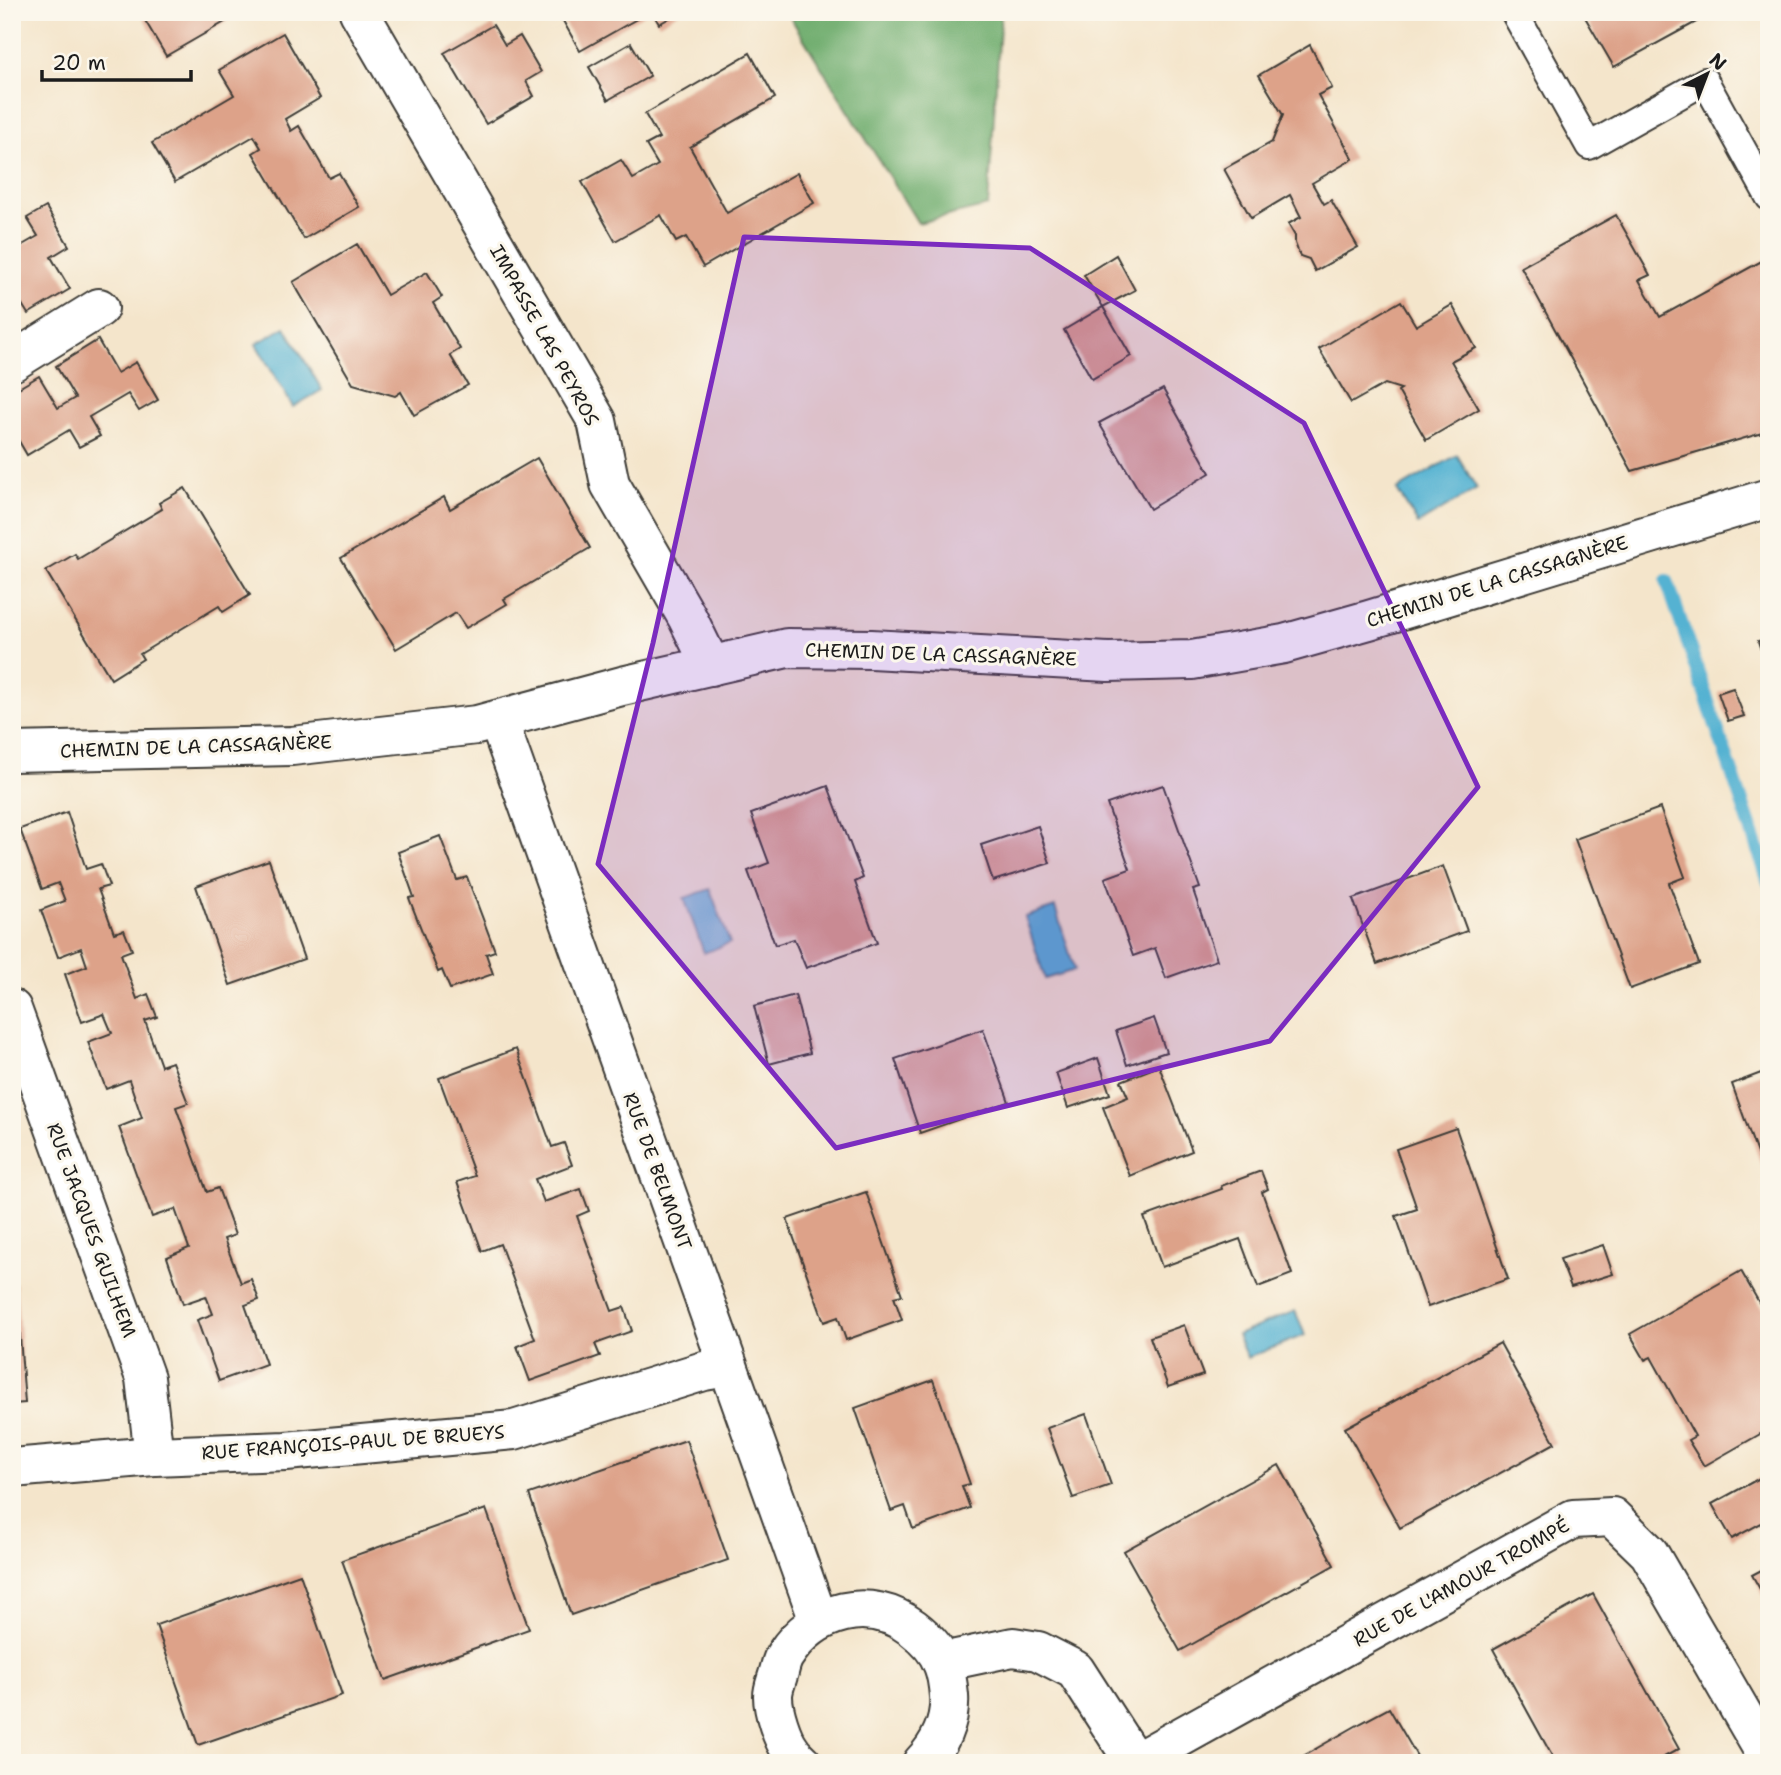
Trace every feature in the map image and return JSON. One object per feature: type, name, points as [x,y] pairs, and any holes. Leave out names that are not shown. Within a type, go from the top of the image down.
[{"type":"street","name":"IMPASSE LAS PEYROS","points":[[359,12],[597,421],[610,484],[687,617],[711,666]]},
{"type":"street","points":[[12,362],[99,307]]},
{"type":"street","name":"CHEMIN DE LA CASSAGNÈRE","points":[[12,751],[292,746],[477,725],[622,686],[787,648],[871,649],[1108,662],[1192,660],[1284,644],[1769,498]]},
{"type":"street","name":"RUE DE BELMONT","points":[[498,720],[819,1621]]},
{"type":"street","name":"RUE JACQUES GUILHEM","points":[[12,1009],[145,1378],[154,1456]]},
{"type":"street","name":"RUE FRANÇOIS-PAUL DE BRUEYS","points":[[12,1468],[154,1456],[286,1451],[514,1430],[704,1371],[728,1367]]},
{"type":"street","name":"RUE DE L'AMOUR TROMPÉ","points":[[1135,1763],[1573,1519],[1612,1517],[1649,1553],[1769,1760]]},
{"type":"street","points":[[802,1763],[790,1751],[775,1715],[773,1694],[783,1657],[805,1630],[819,1621],[842,1612],[872,1611],[901,1619],[927,1639],[942,1662],[948,1678],[950,1703],[947,1724],[938,1743],[922,1763]]},
{"type":"street","points":[[942,1662],[1013,1647],[1038,1651],[1075,1670],[1135,1763]]},
{"type":"lane","points":[[1514,12],[1589,146],[1705,81],[1769,197]]},
{"type":"highlighted area","points":[[744,237],[1030,248],[1304,423],[1478,787],[1270,1041],[836,1148],[598,864],[653,643]]},
{"type":"green space","points":[[787,12],[1001,12],[988,206],[918,223]]},
{"type":"water","points":[[285,327],[322,390],[293,407],[256,344]]},
{"type":"water","points":[[1457,455],[1477,489],[1418,524],[1397,490]]},
{"type":"water","points":[[710,889],[730,943],[704,953],[684,898]]},
{"type":"water","points":[[1055,907],[1075,970],[1045,979],[1025,917]]},
{"type":"water","points":[[1295,1311],[1305,1335],[1247,1358],[1237,1335]]},
{"type":"building","points":[[140,12],[242,12],[166,56]]},
{"type":"building","points":[[558,12],[649,12],[580,51]]},
{"type":"building","points":[[652,12],[680,12],[659,24]]},
{"type":"building","points":[[1582,12],[1693,12],[1698,21],[1614,67]]},
{"type":"building","points":[[493,25],[505,45],[520,36],[541,72],[526,81],[534,96],[486,124],[444,53]]},
{"type":"building","points":[[283,33],[320,98],[285,119],[291,131],[299,126],[329,178],[339,173],[359,207],[304,239],[253,153],[261,148],[254,136],[175,182],[152,143],[234,95],[219,70]]},
{"type":"building","points":[[631,43],[650,76],[608,100],[589,67]]},
{"type":"building","points":[[1310,45],[1332,88],[1318,95],[1353,159],[1312,183],[1324,204],[1331,200],[1358,247],[1315,271],[1309,259],[1300,256],[1295,236],[1288,224],[1301,217],[1290,195],[1251,218],[1224,169],[1272,142],[1283,115],[1259,75]]},
{"type":"building","points":[[750,53],[775,98],[690,147],[727,213],[797,173],[814,203],[703,267],[686,237],[676,242],[661,215],[615,241],[582,182],[621,160],[633,179],[658,165],[646,145],[659,138],[645,114]]},
{"type":"building","points":[[46,207],[69,246],[51,257],[70,289],[28,314],[12,288],[12,251],[38,236],[27,218]]},
{"type":"building","points":[[1616,215],[1650,275],[1639,280],[1660,317],[1769,257],[1769,431],[1632,471],[1521,267]]},
{"type":"building","points":[[357,244],[387,295],[427,272],[442,297],[433,303],[460,349],[450,355],[468,385],[414,415],[401,392],[395,396],[353,384],[293,282]]},
{"type":"building","points":[[1116,255],[1135,290],[1103,307],[1084,275]]},
{"type":"building","points":[[1401,301],[1416,326],[1452,305],[1476,348],[1451,361],[1479,409],[1426,440],[1398,391],[1401,389],[1385,384],[1351,403],[1319,349]]},
{"type":"building","points":[[1103,307],[1131,356],[1092,379],[1064,330]]},
{"type":"building","points":[[98,340],[117,373],[136,362],[158,400],[139,411],[128,394],[89,417],[100,436],[79,447],[69,430],[27,455],[12,429],[12,392],[39,376],[58,408],[75,398],[56,366]]},
{"type":"building","points":[[1163,389],[1210,473],[1150,509],[1099,423]]},
{"type":"building","points":[[537,458],[590,548],[504,599],[507,604],[466,628],[456,613],[396,649],[341,558],[444,497],[450,509]]},
{"type":"building","points":[[185,488],[250,595],[223,612],[219,606],[140,654],[143,659],[111,679],[46,571],[75,554],[78,559],[162,509],[159,503]]},
{"type":"building","points":[[1769,637],[1769,671],[1768,671],[1758,641]]},
{"type":"building","points":[[1733,688],[1744,716],[1728,721],[1718,693]]},
{"type":"building","points":[[1163,785],[1200,888],[1193,890],[1217,960],[1166,978],[1155,948],[1133,956],[1105,878],[1130,869],[1107,804]]},
{"type":"building","points":[[828,786],[863,878],[855,882],[877,943],[806,968],[794,939],[775,945],[748,871],[769,863],[751,814]]},
{"type":"building","points":[[1660,808],[1685,877],[1669,883],[1699,964],[1630,989],[1575,839]]},
{"type":"building","points":[[67,812],[86,869],[101,864],[109,886],[98,889],[114,933],[124,930],[132,950],[121,954],[137,999],[148,994],[157,1017],[145,1021],[161,1066],[172,1062],[188,1103],[176,1107],[207,1192],[218,1188],[235,1235],[224,1239],[241,1283],[251,1279],[259,1300],[245,1305],[266,1364],[219,1381],[197,1320],[213,1314],[206,1296],[183,1304],[167,1257],[189,1248],[175,1209],[152,1217],[119,1127],[142,1118],[129,1080],[106,1089],[88,1042],[112,1033],[104,1014],[82,1022],[65,974],[87,966],[81,948],[58,957],[41,910],[65,901],[58,883],[42,889],[20,829]]},
{"type":"building","points":[[1038,826],[1050,863],[993,881],[981,845]]},
{"type":"building","points":[[440,836],[457,880],[467,877],[495,951],[486,954],[493,974],[450,989],[442,970],[438,972],[409,898],[414,897],[398,852]]},
{"type":"building","points":[[269,860],[304,959],[230,985],[196,886]]},
{"type":"building","points":[[1443,866],[1467,931],[1377,964],[1353,899]]},
{"type":"building","points":[[795,995],[810,1053],[769,1064],[754,1006]]},
{"type":"building","points":[[1154,1018],[1166,1052],[1127,1065],[1116,1031]]},
{"type":"building","points":[[983,1029],[1009,1102],[920,1133],[895,1059]]},
{"type":"building","points":[[516,1049],[552,1147],[564,1143],[572,1165],[535,1179],[544,1202],[581,1189],[589,1211],[577,1216],[612,1311],[624,1307],[632,1331],[595,1344],[600,1356],[530,1381],[517,1346],[535,1339],[500,1244],[482,1251],[457,1182],[475,1176],[439,1078]]},
{"type":"building","points":[[1098,1058],[1110,1094],[1068,1108],[1056,1073]]},
{"type":"building","points":[[1159,1066],[1192,1151],[1130,1176],[1103,1107],[1128,1097],[1121,1081]]},
{"type":"building","points":[[1769,1070],[1769,1184],[1768,1184],[1732,1084]]},
{"type":"building","points":[[1456,1128],[1508,1279],[1428,1307],[1396,1216],[1417,1209],[1396,1149]]},
{"type":"building","points":[[1261,1171],[1268,1189],[1262,1192],[1292,1274],[1258,1287],[1240,1239],[1162,1267],[1144,1217],[1222,1189],[1221,1186]]},
{"type":"building","points":[[866,1192],[902,1295],[894,1297],[902,1320],[846,1340],[838,1317],[824,1322],[787,1219]]},
{"type":"building","points":[[1603,1245],[1613,1274],[1571,1287],[1560,1259]]},
{"type":"building","points":[[1741,1271],[1769,1320],[1769,1429],[1704,1466],[1688,1440],[1695,1436],[1651,1357],[1645,1360],[1630,1334]]},
{"type":"building","points":[[12,1283],[16,1283],[25,1403],[12,1404]]},
{"type":"building","points":[[1184,1325],[1203,1375],[1168,1387],[1150,1337]]},
{"type":"building","points":[[1500,1343],[1555,1443],[1400,1528],[1345,1428]]},
{"type":"building","points":[[933,1380],[970,1484],[962,1486],[970,1508],[913,1529],[905,1506],[891,1511],[855,1408]]},
{"type":"building","points":[[1086,1414],[1111,1485],[1073,1498],[1047,1428]]},
{"type":"building","points":[[686,1440],[728,1560],[571,1615],[529,1494]]},
{"type":"building","points":[[1279,1465],[1334,1565],[1180,1651],[1124,1551]]},
{"type":"building","points":[[1769,1473],[1769,1519],[1732,1539],[1712,1504]]},
{"type":"building","points":[[486,1509],[529,1629],[385,1680],[342,1560]]},
{"type":"building","points":[[1769,1566],[1769,1605],[1752,1575]]},
{"type":"building","points":[[300,1574],[342,1695],[198,1745],[156,1625]]},
{"type":"building","points":[[1593,1594],[1679,1749],[1653,1763],[1556,1763],[1493,1649]]},
{"type":"building","points":[[1389,1708],[1421,1763],[1291,1763],[1361,1723]]},
{"type":"waterway","points":[[1667,581],[1769,882]]}]
